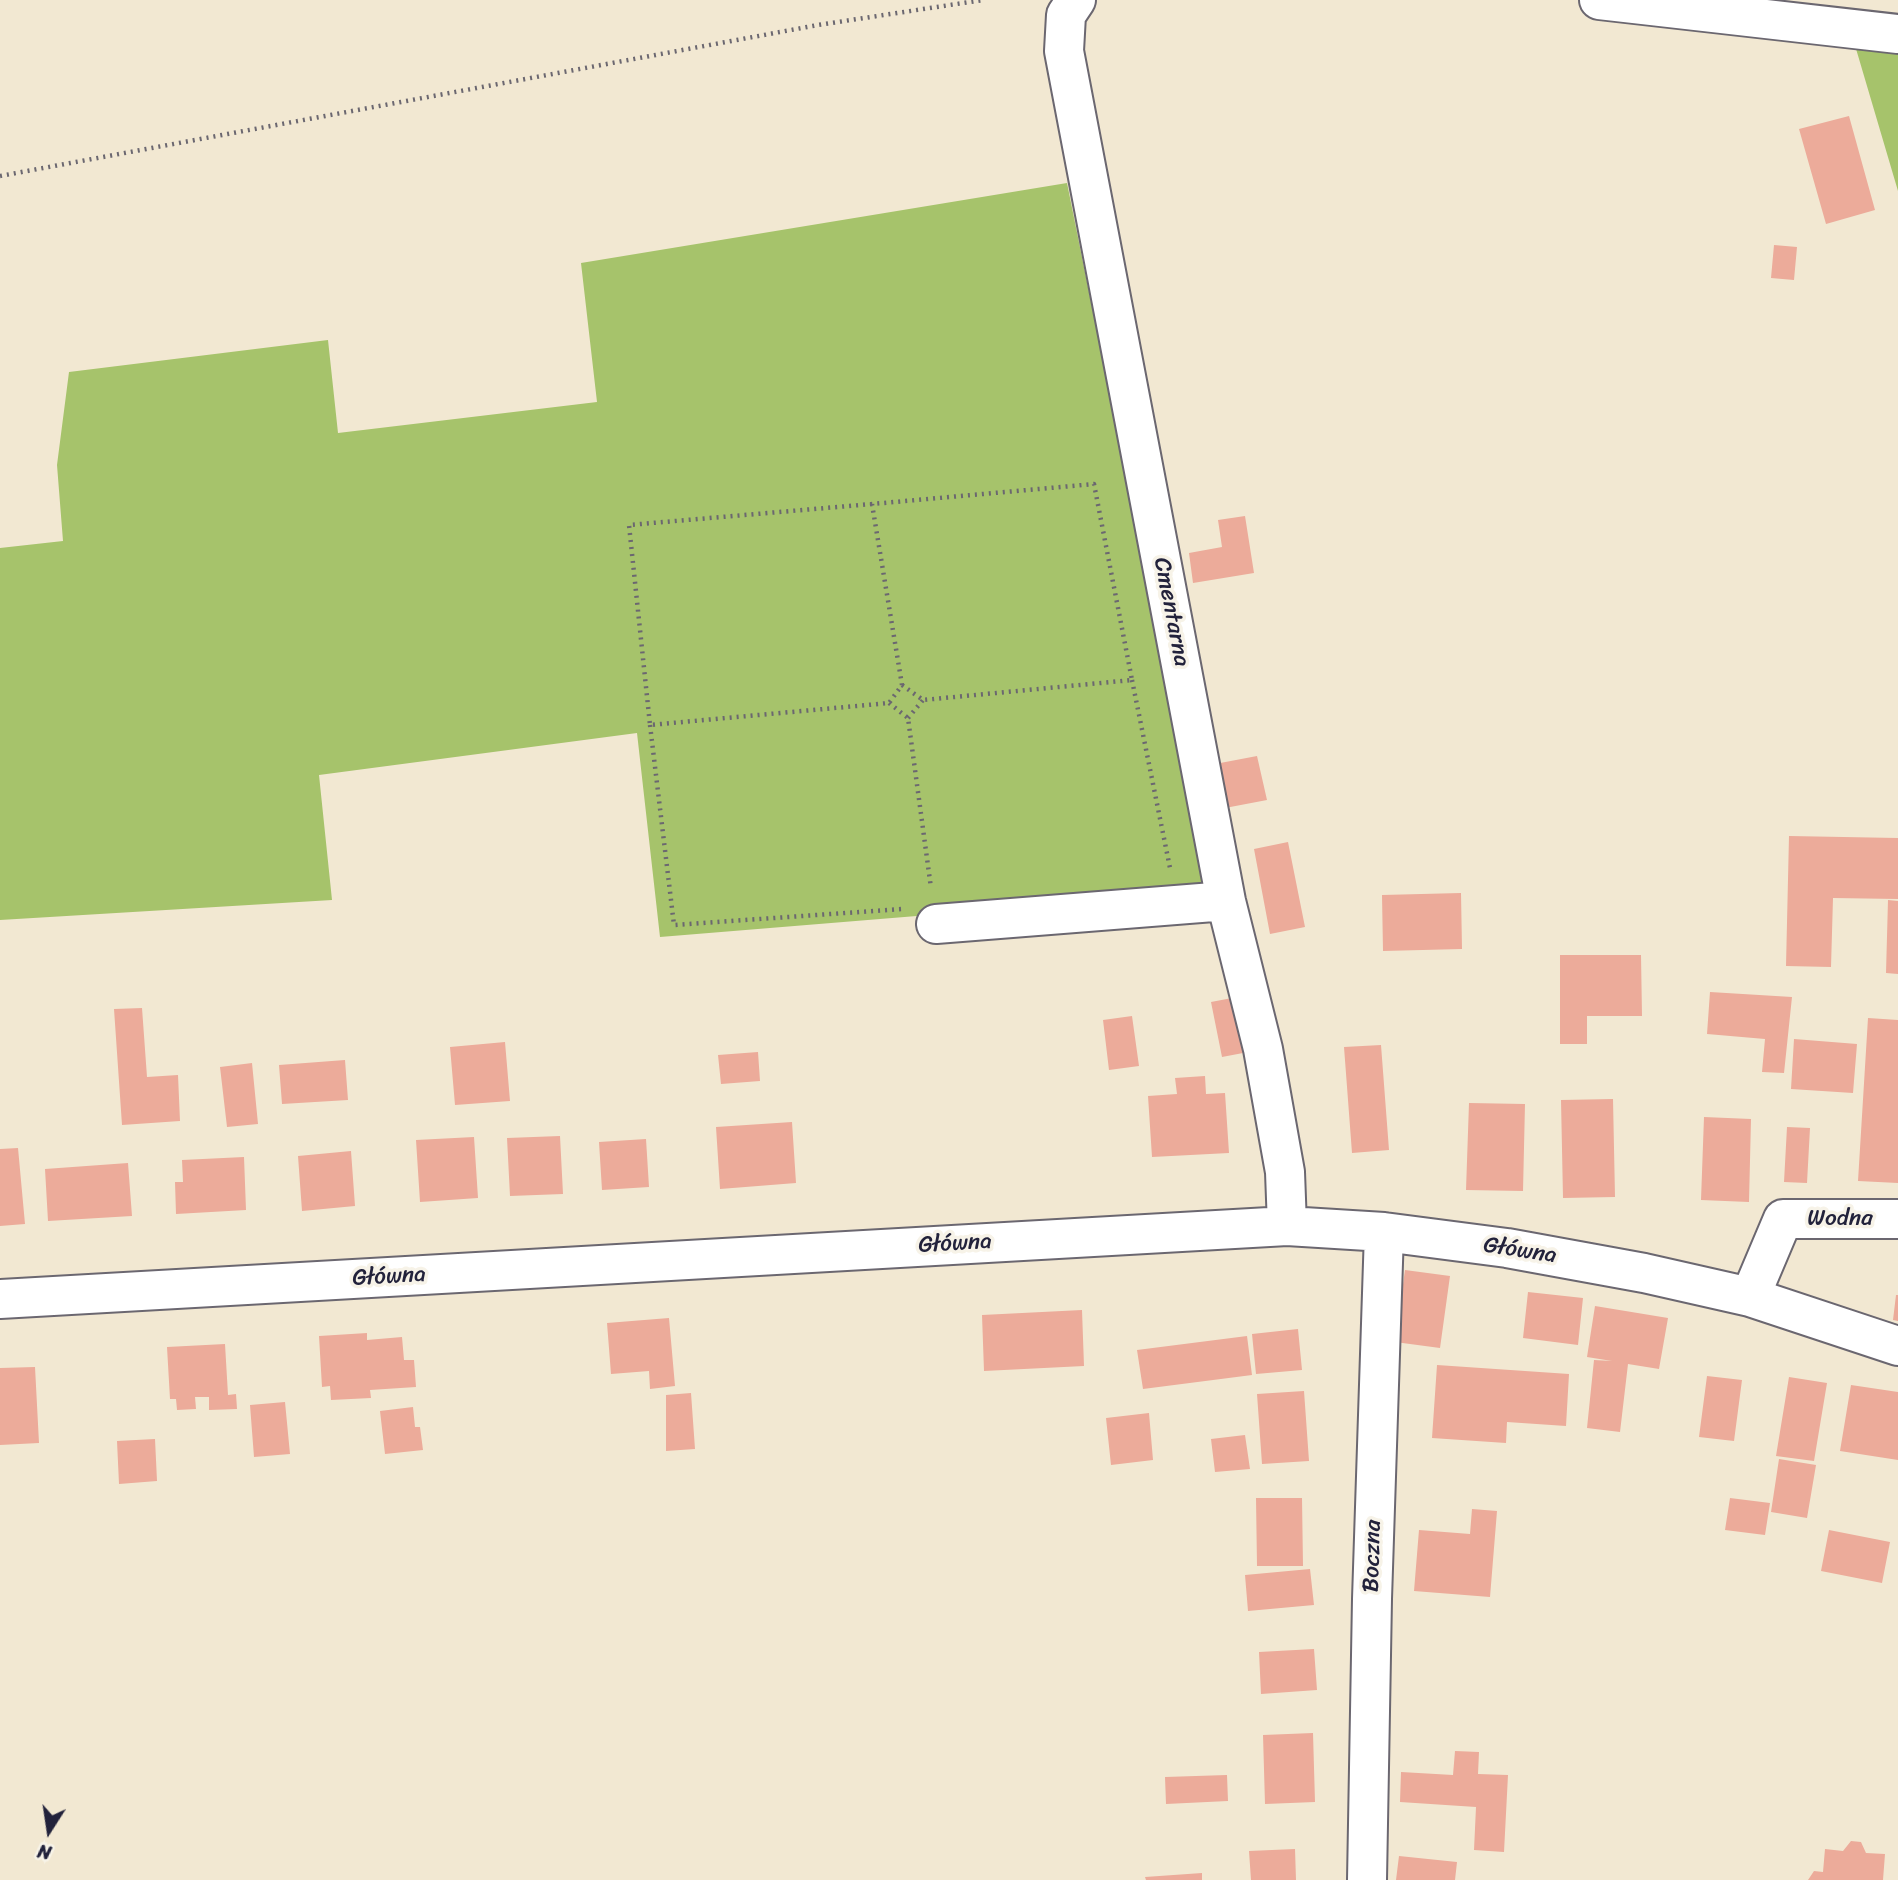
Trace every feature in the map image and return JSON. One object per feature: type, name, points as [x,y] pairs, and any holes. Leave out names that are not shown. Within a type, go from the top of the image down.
[{"type":"street","name":"Cmentarna","points":[[1076,0],[1066,15],[1064,51],[1226,901],[1263,1049],[1285,1172],[1287,1226]]},
{"type":"street","points":[[1599,0],[1898,34]]},
{"type":"street","points":[[935,916],[1226,901]]},
{"type":"street","name":"Wodna","points":[[1750,1297],[1783,1219],[1898,1219]]},
{"type":"street","name":"Główna","points":[[0,1299],[1287,1226],[1384,1232],[1507,1248],[1644,1273],[1750,1297],[1898,1346]]},
{"type":"street","name":"Boczna","points":[[1367,1880],[1371,1638],[1384,1232]]},
{"type":"path","points":[[0,176],[818,25],[983,0]]},
{"type":"path","points":[[650,725],[889,703],[908,718],[935,916],[674,925],[650,725],[629,525],[1094,484],[1170,870]]},
{"type":"path","points":[[872,504],[902,685],[923,700],[1132,680]]},
{"type":"path","points":[[889,703],[902,685]]},
{"type":"path","points":[[908,718],[923,700]]},
{"type":"green space","points":[[1854,42],[1898,50],[1898,191]]},
{"type":"green space","points":[[1067,183],[1210,892],[660,937],[637,733],[319,775],[332,900],[0,920],[0,548],[63,541],[57,465],[69,372],[328,340],[338,433],[597,402],[581,263]]},
{"type":"building","points":[[1849,116],[1875,210],[1826,224],[1799,129]]},
{"type":"building","points":[[1774,245],[1797,247],[1794,280],[1771,278]]},
{"type":"building","points":[[1245,516],[1254,573],[1193,583],[1189,553],[1222,547],[1218,520]]},
{"type":"building","points":[[1257,756],[1267,800],[1225,808],[1215,764]]},
{"type":"building","points":[[1789,836],[1898,838],[1898,899],[1833,898],[1831,967],[1786,966]]},
{"type":"building","points":[[1288,842],[1305,927],[1270,934],[1254,849]]},
{"type":"building","points":[[1461,893],[1462,949],[1383,951],[1382,895]]},
{"type":"building","points":[[1888,900],[1898,901],[1898,974],[1886,973]]},
{"type":"building","points":[[1560,955],[1641,955],[1642,1016],[1587,1016],[1587,1044],[1560,1044]]},
{"type":"building","points":[[1710,992],[1792,997],[1784,1073],[1762,1072],[1765,1039],[1707,1034]]},
{"type":"building","points":[[1232,998],[1243,1053],[1222,1057],[1211,1002]]},
{"type":"building","points":[[142,1008],[147,1077],[178,1075],[180,1121],[122,1125],[114,1009]]},
{"type":"building","points":[[1132,1016],[1139,1066],[1109,1070],[1103,1020]]},
{"type":"building","points":[[1868,1018],[1898,1020],[1898,1183],[1858,1181]]},
{"type":"building","points":[[1794,1039],[1857,1044],[1853,1093],[1791,1089]]},
{"type":"building","points":[[505,1042],[510,1101],[455,1105],[450,1047]]},
{"type":"building","points":[[1381,1045],[1389,1150],[1352,1153],[1344,1047]]},
{"type":"building","points":[[758,1052],[760,1081],[721,1084],[718,1055]]},
{"type":"building","points":[[345,1060],[348,1100],[282,1104],[279,1065]]},
{"type":"building","points":[[252,1063],[258,1124],[227,1127],[220,1067]]},
{"type":"building","points":[[1205,1076],[1206,1094],[1225,1093],[1229,1153],[1152,1157],[1148,1096],[1177,1094],[1175,1078]]},
{"type":"building","points":[[1613,1099],[1615,1197],[1563,1198],[1561,1100]]},
{"type":"building","points":[[1469,1103],[1525,1104],[1523,1191],[1466,1190]]},
{"type":"building","points":[[1704,1117],[1751,1119],[1749,1202],[1701,1200]]},
{"type":"building","points":[[792,1122],[796,1183],[720,1189],[716,1127]]},
{"type":"building","points":[[1787,1127],[1810,1128],[1807,1183],[1784,1182]]},
{"type":"building","points":[[560,1136],[563,1194],[510,1196],[507,1138]]},
{"type":"building","points":[[474,1137],[478,1198],[420,1202],[416,1140]]},
{"type":"building","points":[[646,1139],[649,1187],[602,1190],[599,1142]]},
{"type":"building","points":[[18,1148],[25,1224],[0,1226],[0,1149]]},
{"type":"building","points":[[351,1151],[355,1206],[302,1211],[298,1156]]},
{"type":"building","points":[[244,1157],[246,1210],[176,1214],[175,1182],[183,1182],[182,1160]]},
{"type":"building","points":[[128,1163],[132,1216],[48,1221],[45,1169]]},
{"type":"building","points":[[1405,1270],[1450,1276],[1440,1348],[1395,1342]]},
{"type":"building","points":[[1528,1292],[1583,1298],[1578,1345],[1523,1338]]},
{"type":"building","points":[[1898,1295],[1898,1321],[1893,1320]]},
{"type":"building","points":[[1595,1306],[1668,1318],[1659,1369],[1628,1364],[1620,1432],[1587,1428],[1594,1360],[1612,1361],[1587,1357]]},
{"type":"building","points":[[1082,1310],[1084,1366],[984,1371],[982,1315]]},
{"type":"building","points":[[669,1318],[675,1386],[650,1389],[649,1371],[611,1374],[607,1323]]},
{"type":"building","points":[[1298,1329],[1302,1370],[1256,1374],[1252,1334]]},
{"type":"building","points":[[367,1333],[367,1340],[402,1337],[404,1360],[414,1360],[416,1387],[370,1390],[371,1398],[331,1400],[330,1386],[322,1387],[319,1336]]},
{"type":"building","points":[[1247,1336],[1252,1375],[1143,1389],[1137,1350]]},
{"type":"building","points":[[225,1344],[228,1395],[236,1394],[237,1409],[209,1410],[209,1397],[195,1397],[196,1409],[177,1410],[176,1399],[170,1399],[167,1347]]},
{"type":"building","points":[[1437,1365],[1569,1374],[1566,1426],[1507,1422],[1506,1443],[1432,1438]]},
{"type":"building","points":[[35,1367],[39,1443],[0,1445],[0,1368]]},
{"type":"building","points":[[1707,1376],[1742,1380],[1734,1441],[1699,1437]]},
{"type":"building","points":[[1789,1377],[1827,1383],[1814,1461],[1776,1456]]},
{"type":"building","points":[[1851,1385],[1898,1392],[1898,1460],[1840,1451]]},
{"type":"building","points":[[1304,1391],[1309,1461],[1262,1464],[1257,1394]]},
{"type":"building","points":[[691,1393],[695,1449],[666,1451],[666,1395]]},
{"type":"building","points":[[285,1402],[290,1454],[254,1457],[250,1405]]},
{"type":"building","points":[[413,1407],[415,1427],[420,1427],[423,1450],[385,1454],[380,1411]]},
{"type":"building","points":[[1149,1413],[1153,1460],[1111,1465],[1106,1418]]},
{"type":"building","points":[[1245,1435],[1250,1469],[1215,1472],[1211,1439]]},
{"type":"building","points":[[155,1439],[157,1481],[119,1484],[117,1441]]},
{"type":"building","points":[[1779,1459],[1816,1465],[1807,1518],[1771,1512]]},
{"type":"building","points":[[1256,1498],[1302,1498],[1303,1566],[1257,1566]]},
{"type":"building","points":[[1730,1498],[1770,1503],[1765,1535],[1725,1530]]},
{"type":"building","points":[[1472,1509],[1497,1511],[1490,1597],[1414,1591],[1419,1530],[1470,1534]]},
{"type":"building","points":[[1829,1530],[1890,1542],[1882,1583],[1821,1571]]},
{"type":"building","points":[[1310,1569],[1314,1605],[1248,1611],[1245,1575]]},
{"type":"building","points":[[1314,1649],[1317,1690],[1261,1694],[1259,1652]]},
{"type":"building","points":[[1313,1733],[1315,1802],[1265,1804],[1263,1735]]},
{"type":"building","points":[[1455,1751],[1479,1752],[1478,1774],[1508,1775],[1504,1852],[1474,1850],[1476,1807],[1400,1802],[1401,1772],[1453,1775]]},
{"type":"building","points":[[1227,1775],[1228,1801],[1166,1804],[1165,1777]]},
{"type":"building","points":[[1851,1841],[1861,1842],[1866,1853],[1885,1854],[1883,1880],[1808,1880],[1814,1871],[1823,1872],[1825,1849],[1843,1851]]},
{"type":"building","points":[[1295,1849],[1296,1880],[1251,1880],[1249,1851]]},
{"type":"building","points":[[1399,1856],[1457,1862],[1455,1880],[1396,1880]]},
{"type":"building","points":[[1202,1873],[1202,1880],[1146,1880],[1145,1877]]}]
